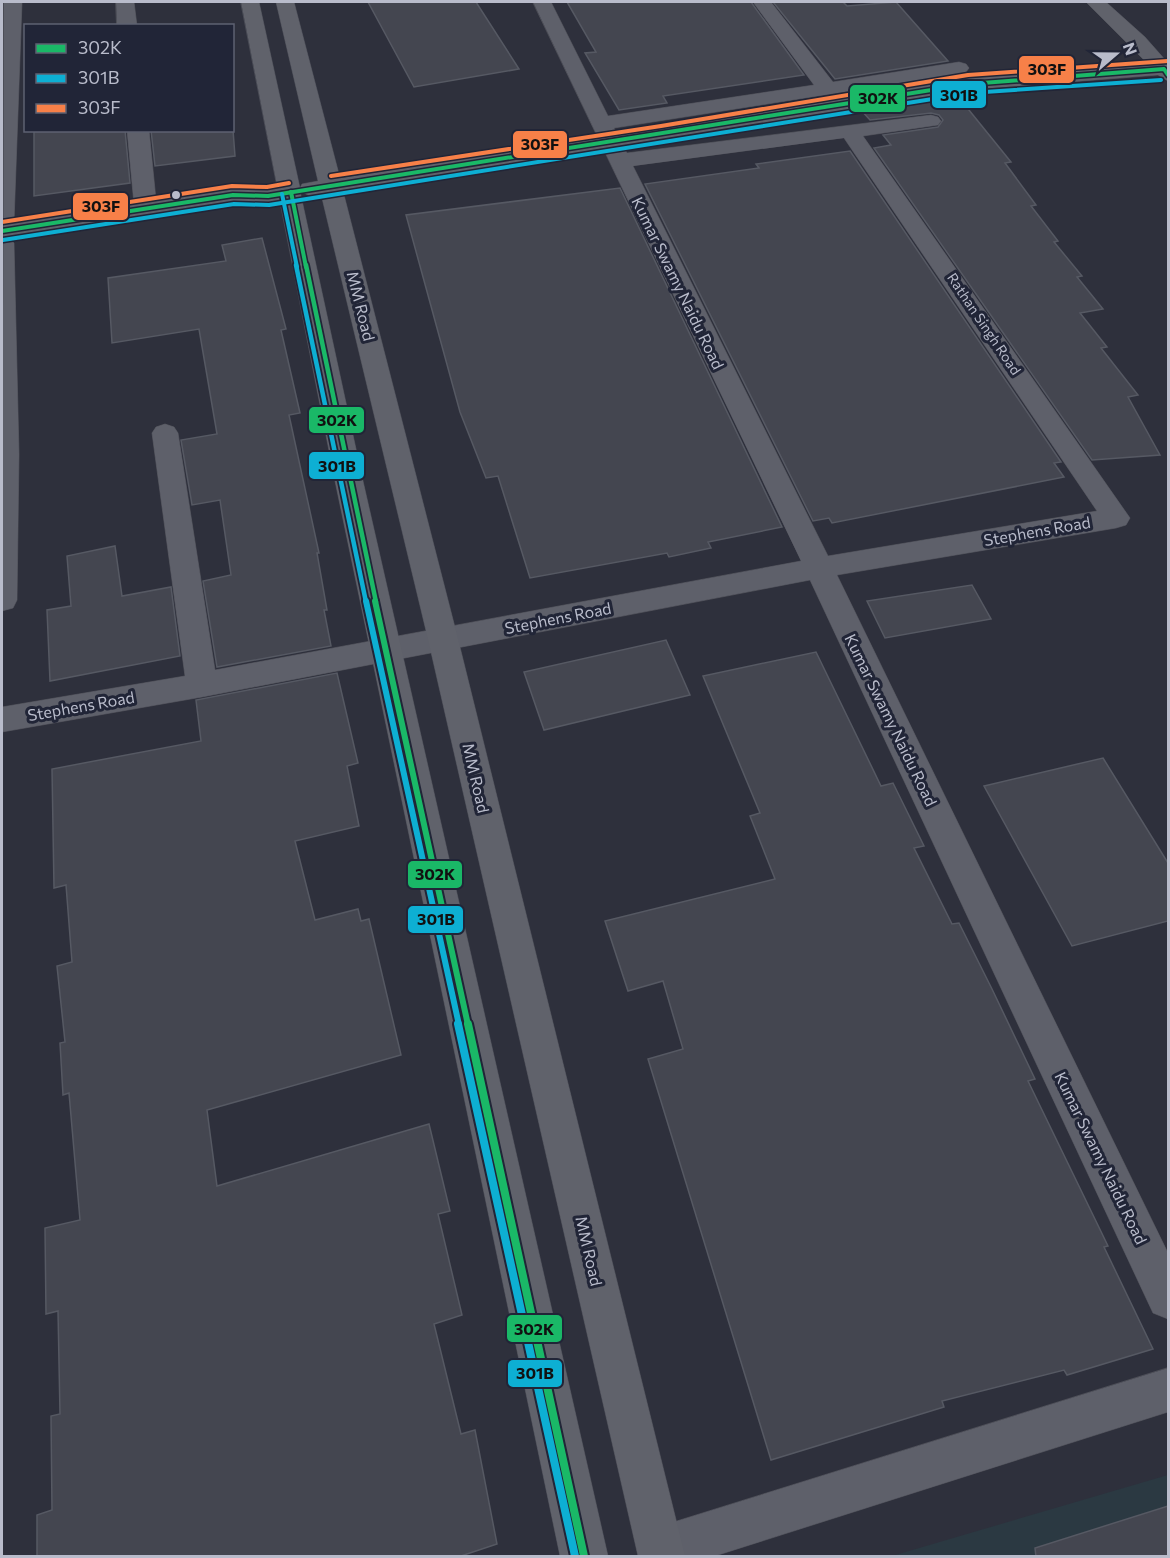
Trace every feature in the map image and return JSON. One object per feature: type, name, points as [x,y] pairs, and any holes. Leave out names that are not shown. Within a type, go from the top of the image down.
[{"type":"main road","points":[[250,2],[280,194],[387,650],[584,1557]]},
{"type":"main road","name":"MM Road","points":[[285,2],[443,639],[654,1554]]},
{"type":"main road","points":[[1095,2],[1166,72]]},
{"type":"main road","points":[[1117,2],[1152,28]]},
{"type":"main road","points":[[280,194],[609,143],[964,76],[1166,72]]},
{"type":"street","points":[[13,2],[2,230],[233,195],[280,194]]},
{"type":"street","points":[[125,2],[127,24]]},
{"type":"street","name":"Kumar Swamy Naidu Road","points":[[542,2],[609,143],[819,568],[1168,1298]]},
{"type":"street","points":[[762,2],[827,88]]},
{"type":"street","points":[[609,143],[827,88],[964,76]]},
{"type":"street","points":[[609,143],[850,132],[931,121]]},
{"type":"street","points":[[138,132],[146,208]]},
{"type":"street","name":"Rathan Singh Road","points":[[850,132],[1116,518]]},
{"type":"street","points":[[2,249],[234,212],[280,194]]},
{"type":"street","points":[[2,243],[5,454],[2,600]]},
{"type":"street","points":[[165,433],[202,686]]},
{"type":"street","name":"Stephens Road","points":[[2,720],[202,686],[819,568],[1116,518]]},
{"type":"street","points":[[654,1554],[1168,1390]]},
{"type":"shaded area","points":[[1168,1475],[1168,1556],[892,1556]]},
{"type":"building","points":[[368,2],[476,2],[519,69],[414,87]]},
{"type":"building","points":[[567,2],[751,2],[804,75],[663,96],[667,103],[619,110],[585,53],[596,52]]},
{"type":"building","points":[[773,2],[843,2],[847,6],[896,2],[948,61],[835,79]]},
{"type":"building","points":[[956,94],[1011,162],[1005,163],[1036,205],[1031,206],[1058,241],[1054,242],[1082,276],[1077,277],[1103,309],[1080,313],[1107,347],[1101,348],[1138,395],[1128,397],[1160,455],[1092,460],[874,148],[891,145],[883,135],[938,127],[943,120],[939,115],[931,113],[870,120],[861,110]]},
{"type":"building","points":[[34,132],[125,132],[130,183],[34,196]]},
{"type":"building","points":[[151,132],[233,132],[235,156],[155,166]]},
{"type":"building","points":[[850,151],[1061,462],[1054,463],[1064,477],[832,523],[829,518],[813,521],[645,184],[759,168],[756,164]]},
{"type":"building","points":[[620,188],[782,527],[708,542],[711,548],[669,557],[667,553],[530,578],[498,476],[486,478],[460,412],[406,215]]},
{"type":"building","points":[[262,238],[286,329],[281,330],[300,413],[289,415],[319,553],[317,553],[327,610],[324,610],[331,646],[217,667],[203,581],[231,575],[220,500],[192,505],[181,440],[217,434],[199,329],[112,343],[108,278],[226,261],[222,245]]},
{"type":"building","points":[[115,546],[122,596],[171,587],[180,656],[50,681],[47,610],[71,606],[67,556]]},
{"type":"building","points":[[972,585],[991,619],[885,638],[867,601]]},
{"type":"building","points":[[666,640],[690,695],[544,730],[524,672]]},
{"type":"building","points":[[816,652],[881,786],[893,783],[924,846],[914,848],[952,924],[959,923],[1035,1079],[1028,1081],[1108,1246],[1104,1247],[1153,1349],[1067,1375],[1064,1370],[942,1401],[944,1407],[771,1460],[648,1059],[683,1049],[663,981],[628,991],[605,921],[775,879],[750,816],[760,813],[703,676]]},
{"type":"building","points":[[337,673],[358,763],[347,766],[359,826],[295,841],[315,920],[358,909],[361,921],[369,919],[401,1055],[207,1110],[217,1186],[429,1124],[450,1211],[438,1214],[462,1315],[434,1324],[461,1434],[475,1430],[497,1544],[458,1557],[37,1557],[37,1515],[52,1510],[51,1416],[60,1414],[58,1311],[46,1314],[45,1228],[80,1220],[69,1093],[63,1095],[60,1043],[65,1042],[57,966],[72,962],[66,885],[54,888],[52,769],[201,741],[196,700]]},
{"type":"building","points":[[1103,758],[1168,863],[1168,921],[1072,946],[984,786]]},
{"type":"building","points":[[1168,1506],[1168,1557],[1036,1557],[1035,1548]]},
{"type":"transit line","name":"303F","points":[[331,176],[661,126],[968,75],[1168,61]]},
{"type":"transit line","name":"302K","points":[[2,231],[233,195],[268,196],[969,84],[1164,69],[1168,75]]},
{"type":"transit line","name":"301B","points":[[3,240],[234,204],[269,205],[970,93],[1161,80]]},
{"type":"transit line","name":"303F","points":[[2,222],[232,186],[267,187],[289,183]]},
{"type":"transit line","name":"302K","points":[[291,192],[349,481],[584,1556]]},
{"type":"transit line","name":"301B","points":[[282,194],[340,483],[575,1556]]}]
